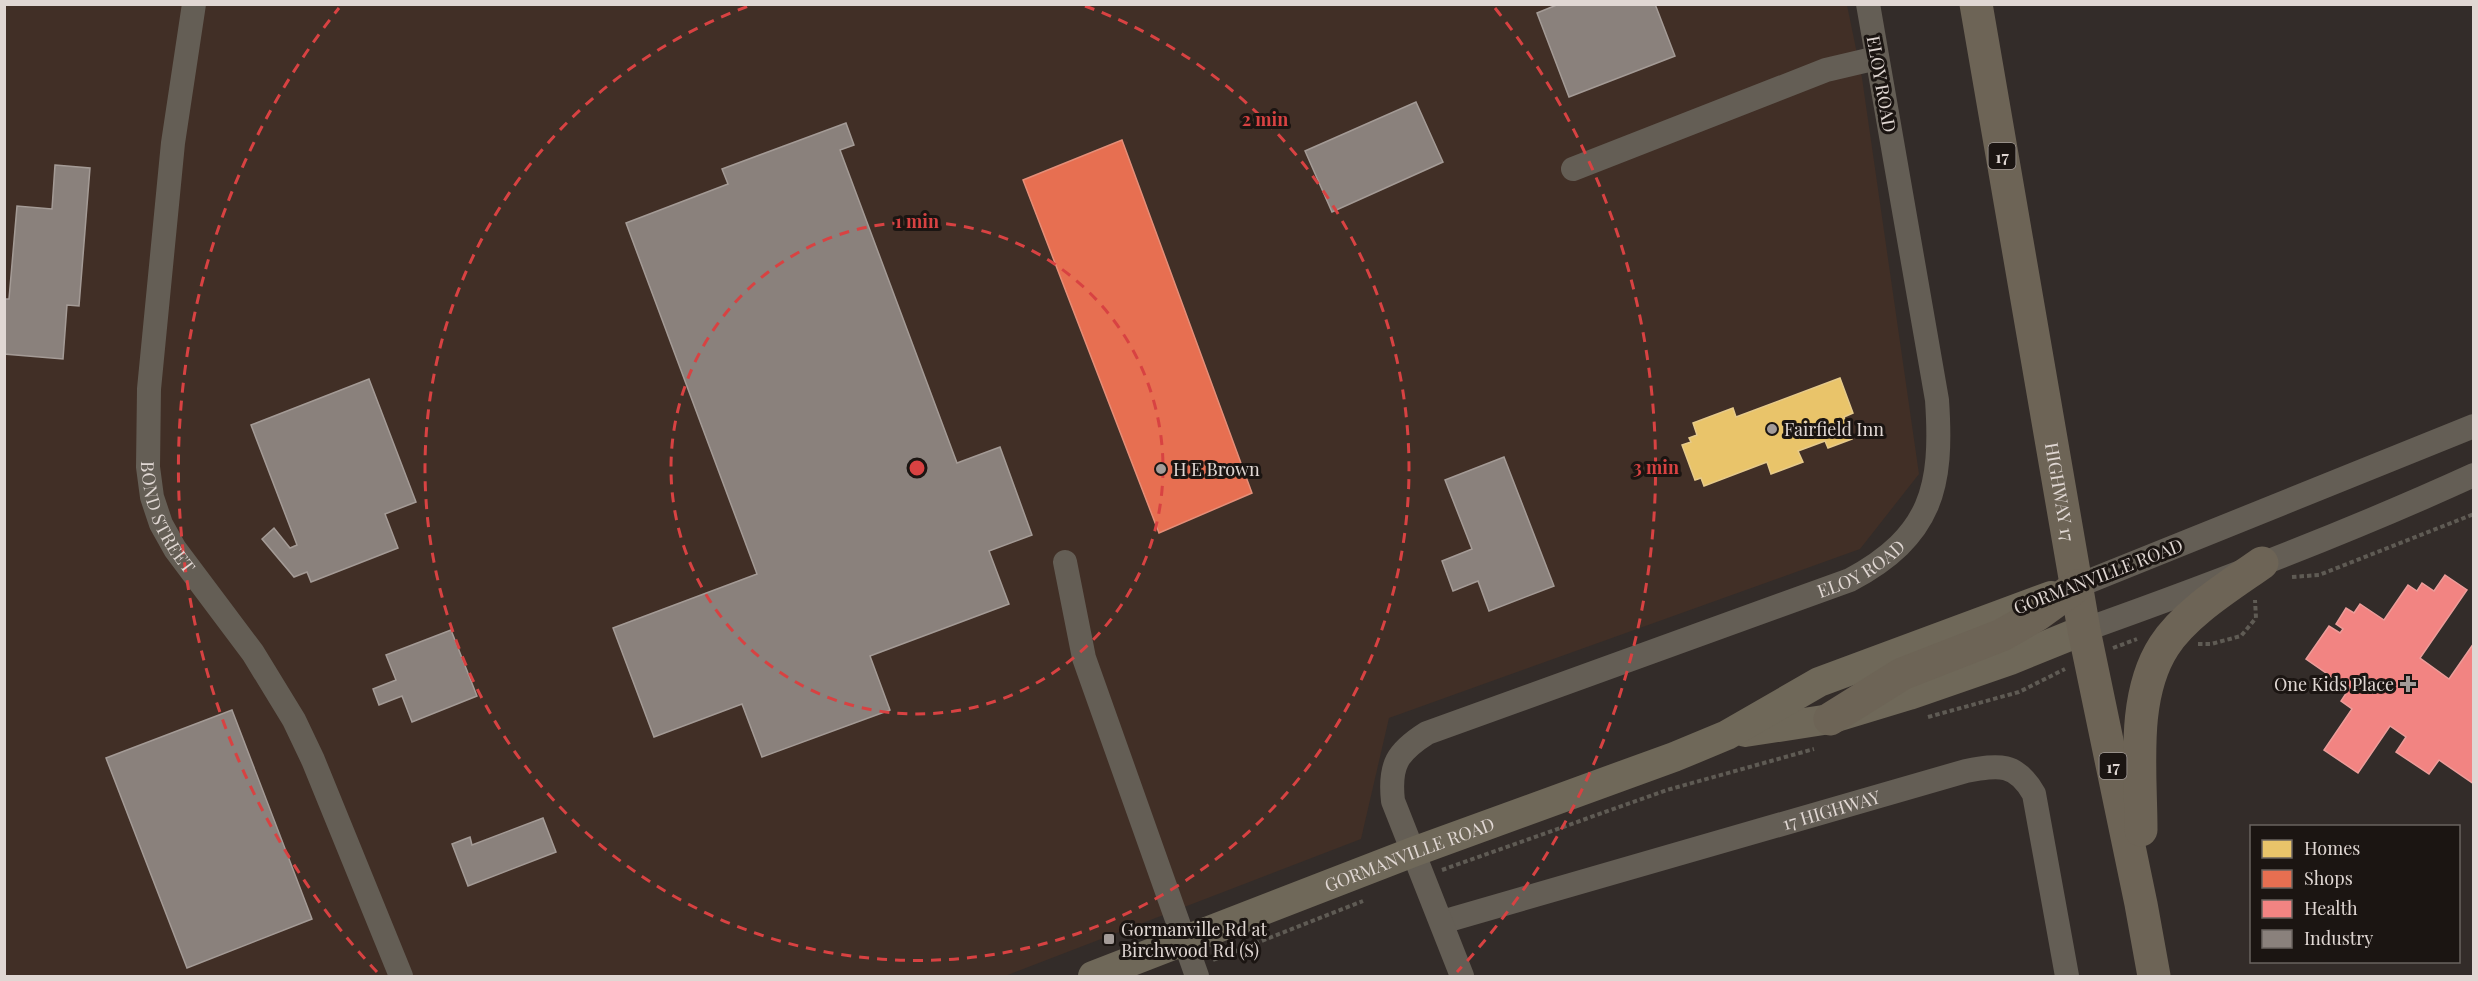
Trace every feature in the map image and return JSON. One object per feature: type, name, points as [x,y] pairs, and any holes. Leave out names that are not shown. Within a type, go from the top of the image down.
[{"type":"highway","name":"HIGHWAY 17","points":[[1976,4],[2087,643],[2154,976]]},
{"type":"highway","points":[[2141,904],[2143,698],[2154,665],[2165,644],[2199,608],[2272,571]]},
{"type":"highway","points":[[1830,719],[1902,674],[2002,635],[2037,615],[2077,586]]},
{"type":"main road","name":"GORMANVILLE ROAD","points":[[1093,976],[1192,962],[1418,864],[1727,735],[1819,682],[2077,586]]},
{"type":"main road","name":"GORMANVILLE ROAD","points":[[1727,735],[1830,719],[1909,695],[2010,660],[2087,643]]},
{"type":"street","name":"BOND STREET","points":[[194,4],[173,143],[149,389],[148,467],[152,497],[161,524],[176,549],[253,654],[294,720],[314,760],[401,976]]},
{"type":"street","name":"ELOY ROAD","points":[[1462,976],[1393,801],[1391,781],[1395,762],[1407,746],[1427,734],[1850,580],[1875,567],[1913,531],[1934,486],[1938,459],[1937,399],[1868,4]]},
{"type":"street","points":[[1573,169],[1826,70],[1877,58]]},
{"type":"street","name":"GORMANVILLE ROAD","points":[[2077,586],[2474,426]]},
{"type":"street","name":"GORMANVILLE ROAD","points":[[2087,643],[2272,571],[2304,546],[2474,475]]},
{"type":"street","points":[[1065,562],[1084,658],[1192,962]]},
{"type":"street","name":"17 HIGHWAY","points":[[1442,922],[1966,771],[2005,767],[2017,772],[2034,794],[2067,976]]},
{"type":"path","points":[[2272,571],[2319,575],[2474,514]]},
{"type":"path","points":[[1917,720],[2019,692],[2087,643],[2150,634],[2165,644],[2211,644],[2241,636],[2256,618],[2255,596]]},
{"type":"path","points":[[1418,864],[1815,748]]},
{"type":"path","points":[[1192,962],[1369,898]]},
{"type":"shaded area","points":[[5,5],[1847,5],[1862,78],[1919,474],[1860,549],[1389,718],[1361,839],[1005,976],[5,976]]},
{"type":"building: Homes","name":"Fairfield Inn","points":[[1840,378],[1853,413],[1844,417],[1852,439],[1828,448],[1825,441],[1798,451],[1803,462],[1771,474],[1767,462],[1704,486],[1701,478],[1695,480],[1682,445],[1691,442],[1689,438],[1697,435],[1693,423],[1733,408],[1736,417]]},
{"type":"building: Shops","points":[[1122,140],[1252,493],[1159,533],[1023,180]]},
{"type":"building: Health","name":"One Kids Place","points":[[2445,575],[2467,590],[2420,658],[2449,679],[2474,643],[2474,784],[2439,760],[2429,774],[2396,752],[2406,737],[2390,726],[2358,773],[2324,750],[2352,709],[2341,701],[2349,689],[2306,659],[2329,626],[2340,633],[2343,629],[2336,624],[2346,608],[2354,613],[2360,604],[2384,620],[2408,585],[2417,591],[2422,583],[2434,591]]},
{"type":"building: Industry","points":[[1559,4],[1655,4],[1675,56],[1569,97],[1537,13]]},
{"type":"building: Industry","points":[[1416,102],[1443,162],[1332,212],[1305,151]]},
{"type":"building: Industry","points":[[846,123],[854,145],[840,150],[957,463],[1000,447],[1032,535],[989,551],[1009,604],[870,656],[890,710],[762,757],[742,704],[654,737],[613,628],[757,574],[626,223],[728,184],[722,169]]},
{"type":"building: Industry","points":[[55,165],[90,168],[79,306],[67,305],[63,359],[4,354],[4,299],[9,299],[17,206],[52,209]]},
{"type":"building: Industry","points":[[369,379],[416,502],[385,514],[398,548],[311,582],[307,572],[294,577],[262,539],[274,528],[290,548],[297,545],[251,425]]},
{"type":"building: Industry","points":[[1504,457],[1554,586],[1489,611],[1478,581],[1453,591],[1442,561],[1472,549],[1445,480]]},
{"type":"building: Industry","points":[[451,630],[477,696],[412,722],[402,696],[379,705],[373,689],[396,680],[386,655]]},
{"type":"building: Industry","points":[[232,710],[312,919],[187,968],[106,758]]},
{"type":"building: Industry","points":[[543,818],[556,852],[468,886],[452,844],[470,837],[472,845]]},
{"type":"place","name":"Fairfield Inn","points":[[1772,429]]},
{"type":"place","name":"H E Brown","points":[[1161,469]]},
{"type":"place","name":"One Kids Place","points":[[2408,684]]},
{"type":"place","name":"Gormanville Rd at Birchwood Rd (S)","points":[[1109,939]]}]
